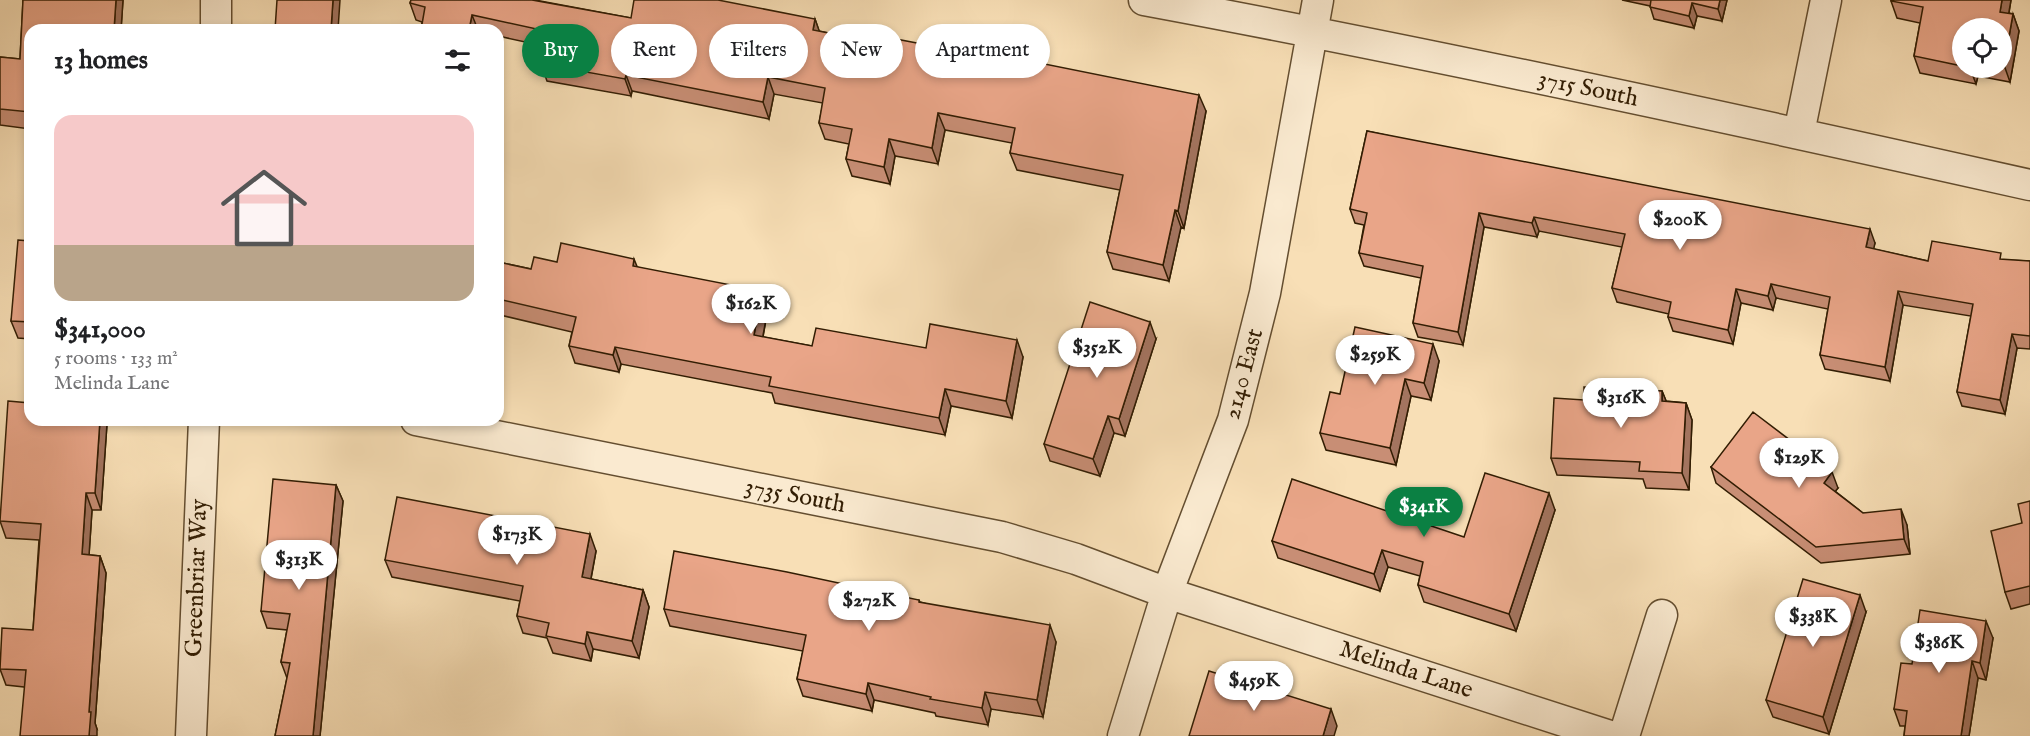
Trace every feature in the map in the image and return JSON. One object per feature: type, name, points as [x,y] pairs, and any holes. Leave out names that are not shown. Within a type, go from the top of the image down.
[{"type":"street","points":[[216,0],[216,24]]},
{"type":"street","name":"3715 South","points":[[1144,0],[1312,31],[1799,133],[2030,185]]},
{"type":"street","name":"2140 East","points":[[1123,736],[1167,593],[1236,408],[1265,293],[1318,0]]},
{"type":"street","points":[[1799,133],[1826,0]]},
{"type":"street","name":"Greenbriar Way","points":[[191,736],[204,426]]},
{"type":"street","name":"3735 South","points":[[446,426],[1002,537],[1076,559],[1167,593]]},
{"type":"street","name":"Melinda Lane","points":[[1167,593],[1610,736]]},
{"type":"street","points":[[1624,736],[1662,615]]},
{"type":"building","points":[[23,0],[116,0],[114,24],[24,24],[24,111],[0,109],[0,57],[20,59]]},
{"type":"building","points":[[277,0],[333,0],[331,24],[275,24]]},
{"type":"building","points":[[411,0],[532,0],[631,18],[634,0],[718,0],[815,19],[813,30],[820,31],[820,78],[903,78],[903,40],[915,43],[915,78],[1050,78],[1050,65],[1199,95],[1178,211],[1175,210],[1163,265],[1107,252],[1123,175],[1010,153],[1015,128],[938,113],[932,148],[889,139],[884,167],[846,159],[852,129],[819,123],[825,88],[773,78],[808,78],[808,24],[709,24],[709,78],[768,78],[763,102],[641,78],[697,78],[697,24],[611,24],[611,76],[599,74],[599,24],[522,24],[522,26],[472,15],[470,24],[422,24],[425,7],[410,3]]},
{"type":"building","points":[[1651,0],[1720,0],[1718,9],[1692,3],[1689,16],[1650,7]]},
{"type":"building","points":[[2002,0],[2000,12],[2013,14],[2012,20],[1952,18],[1952,64],[1914,56],[1923,7],[1891,1]]},
{"type":"building","points":[[1367,131],[1870,229],[1866,247],[1928,261],[1932,241],[2001,253],[2000,259],[2030,261],[2030,336],[2012,334],[2000,400],[1957,392],[1973,304],[1898,291],[1885,367],[1820,355],[1830,297],[1771,284],[1768,296],[1736,289],[1728,330],[1668,317],[1671,302],[1612,288],[1625,234],[1534,217],[1532,223],[1479,213],[1458,332],[1413,323],[1423,266],[1359,253],[1367,213],[1350,209]]},
{"type":"building","points":[[18,240],[24,240],[24,322],[11,321]]},
{"type":"building","points":[[561,243],[634,259],[633,266],[762,291],[754,335],[812,346],[816,328],[926,348],[930,324],[1017,340],[1006,401],[945,389],[939,418],[769,386],[771,377],[615,347],[613,355],[569,346],[576,317],[504,300],[504,263],[531,269],[534,257],[557,262]]},
{"type":"building","points":[[1090,302],[1150,322],[1119,419],[1108,416],[1093,459],[1044,444]]},
{"type":"building","points":[[1355,327],[1433,344],[1424,383],[1405,379],[1390,448],[1320,433],[1330,392],[1340,394]]},
{"type":"building","points":[[1584,387],[1662,391],[1662,401],[1686,403],[1682,473],[1639,471],[1640,462],[1551,458],[1554,398],[1584,400]]},
{"type":"building","points":[[8,401],[24,402],[24,426],[100,426],[95,493],[86,493],[82,554],[100,556],[89,736],[20,736],[26,670],[0,669],[2,628],[33,630],[41,524],[0,521]]},
{"type":"building","points":[[1753,412],[1832,472],[1824,483],[1863,513],[1901,509],[1904,539],[1816,547],[1711,467]]},
{"type":"building","points":[[1485,473],[1549,493],[1509,614],[1418,585],[1423,562],[1382,550],[1374,574],[1272,541],[1292,479],[1464,537]]},
{"type":"building","points":[[273,479],[336,485],[313,736],[275,736],[290,663],[281,662],[290,614],[261,611]]},
{"type":"building","points":[[397,497],[590,534],[582,577],[643,590],[632,641],[587,632],[585,644],[546,636],[549,623],[517,616],[523,586],[385,560]]},
{"type":"building","points":[[2030,501],[2030,586],[2005,592],[1991,531],[2022,523],[2018,504]]},
{"type":"building","points":[[674,551],[787,572],[919,600],[919,602],[1050,625],[1037,700],[985,692],[982,708],[930,699],[931,697],[868,683],[866,694],[797,679],[806,635],[664,609]]},
{"type":"building","points":[[1803,579],[1860,595],[1823,717],[1766,700]]},
{"type":"building","points":[[1920,610],[1986,621],[1980,663],[1972,661],[1961,736],[1904,736],[1907,711],[1894,709],[1901,663],[1912,664]]},
{"type":"building","points":[[1209,671],[1331,709],[1323,736],[1189,736]]}]
